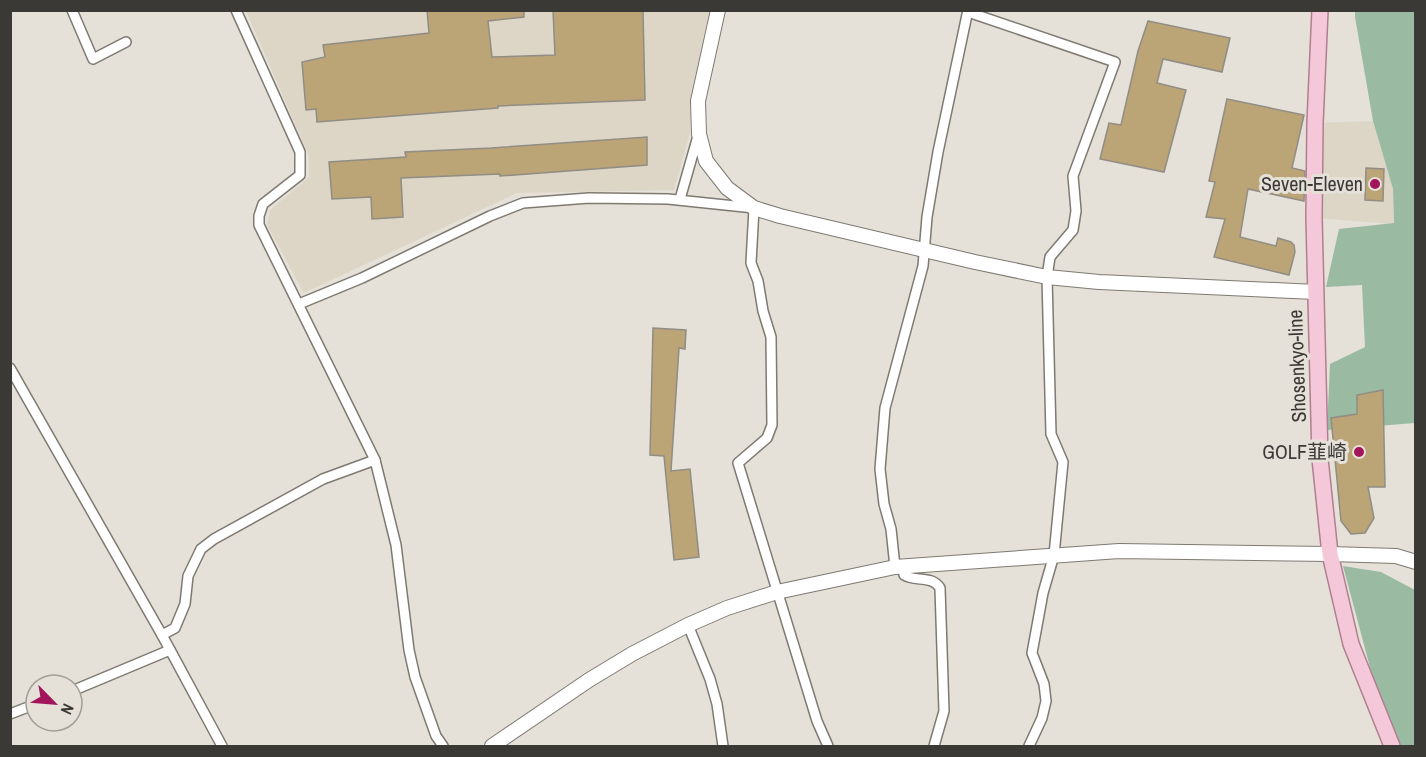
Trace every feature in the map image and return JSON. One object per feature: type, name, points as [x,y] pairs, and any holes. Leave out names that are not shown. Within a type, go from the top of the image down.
[{"type":"main road","name":"Shosenkyo-line","points":[[1320,10],[1314,195],[1320,459],[1330,554],[1351,644],[1392,747]]},
{"type":"street","points":[[72,10],[93,59],[126,42]]},
{"type":"street","points":[[236,10],[300,152],[300,175],[263,204],[259,225],[375,460],[396,545],[409,650],[415,677],[442,747]]},
{"type":"street","points":[[718,10],[698,101],[699,134],[706,161],[727,188],[754,208]]},
{"type":"street","points":[[934,747],[944,711],[940,588],[931,580],[909,579],[899,567],[884,504],[880,447],[885,408],[923,266],[938,152],[968,11],[1115,62],[1073,176],[1076,211],[1073,230],[1050,257],[1047,277],[1051,434],[1063,462],[1054,555],[1043,593],[1032,653],[1044,684],[1046,701],[1042,718],[1029,747]]},
{"type":"street","points":[[680,199],[699,134]]},
{"type":"street","points":[[299,304],[362,278],[490,216],[523,203],[589,198],[680,199],[754,208],[924,250],[1047,277],[1099,282],[1316,292]]},
{"type":"street","points":[[754,208],[751,263],[758,281],[763,311],[771,337],[772,425],[767,438],[738,463],[817,722],[828,747]]},
{"type":"street","points":[[10,368],[162,635],[222,747]]},
{"type":"street","points":[[162,635],[175,627],[185,604],[188,576],[201,549],[214,539],[323,479],[375,460]]},
{"type":"street","points":[[492,747],[606,670],[688,625],[727,608],[777,592],[899,567],[1119,551],[1396,556],[1416,562]]},
{"type":"street","points":[[688,625],[715,696],[723,747]]},
{"type":"street","points":[[84,686],[170,650]]},
{"type":"shaded area","points":[[246,11],[709,11],[690,101],[690,133],[674,190],[517,193],[304,293],[267,225],[270,210],[309,177],[309,156]]},
{"type":"shaded area","points":[[1373,121],[1393,189],[1394,224],[1314,218],[1315,123]]},
{"type":"green space","points":[[1355,11],[1415,11],[1415,423],[1327,430],[1330,364],[1365,347],[1362,285],[1326,287],[1339,229],[1394,223],[1393,189],[1373,121]]},
{"type":"green space","points":[[1343,566],[1381,572],[1415,590],[1415,746],[1391,746]]},
{"type":"building","points":[[427,10],[524,10],[524,17],[488,21],[492,57],[555,55],[553,10],[643,10],[645,100],[498,106],[498,108],[317,122],[316,109],[306,110],[302,62],[325,57],[323,45],[429,33]]},
{"type":"building","points":[[1148,21],[1230,38],[1222,72],[1163,59],[1157,83],[1186,90],[1164,172],[1100,159],[1109,123],[1121,125],[1138,51]]},
{"type":"building","points":[[1227,99],[1304,115],[1292,168],[1305,171],[1304,201],[1248,189],[1240,237],[1276,246],[1278,238],[1291,242],[1295,252],[1289,275],[1214,257],[1225,219],[1206,217],[1215,182],[1209,181]]},
{"type":"building","points":[[647,137],[647,165],[500,176],[500,174],[401,178],[403,217],[372,219],[371,197],[332,199],[329,162],[406,157],[405,152]]},
{"type":"building","name":"Seven-Eleven","points":[[1366,168],[1384,169],[1383,201],[1365,200]]},
{"type":"building","points":[[653,328],[686,330],[685,349],[679,348],[671,471],[690,469],[699,557],[674,560],[664,456],[650,455]]},
{"type":"building","name":"GOLF韮崎","points":[[1383,390],[1385,487],[1368,487],[1374,518],[1365,533],[1351,534],[1341,521],[1331,418],[1357,414],[1357,395]]},
{"type":"place","name":"Seven-Eleven","points":[[1375,184]]},
{"type":"place","name":"GOLF韮崎","points":[[1359,452]]}]
